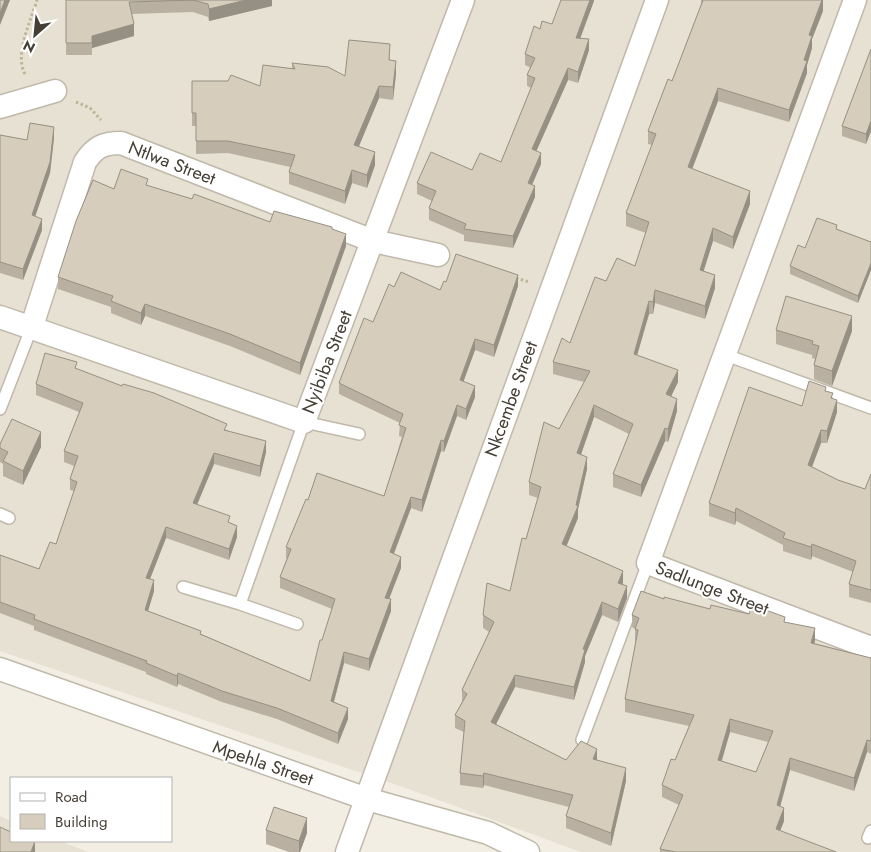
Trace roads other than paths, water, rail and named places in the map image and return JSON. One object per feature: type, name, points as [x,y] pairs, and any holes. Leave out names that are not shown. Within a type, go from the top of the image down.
[{"type":"street","name":"Nyibiba Street","points":[[0,318],[304,422],[463,0]]},
{"type":"street","name":"Nkcembe Street","points":[[347,852],[657,0]]},
{"type":"street","points":[[857,0],[871,4]]},
{"type":"street","name":"Sadlunge Street","points":[[857,0],[648,563],[871,648]]},
{"type":"street","points":[[0,106],[55,92]]},
{"type":"street","name":"Ntlwa Street","points":[[30,329],[85,162],[93,149],[105,143],[121,143],[373,241],[438,255]]},
{"type":"street","name":"Mpehla Street","points":[[0,669],[367,798],[488,833],[528,852]]},
{"type":"lane","points":[[0,409],[30,329]]},
{"type":"lane","points":[[726,355],[871,408]]},
{"type":"lane","points":[[240,604],[304,422],[359,434]]},
{"type":"lane","points":[[582,740],[648,563]]},
{"type":"lane","points":[[183,587],[297,624]]}]
